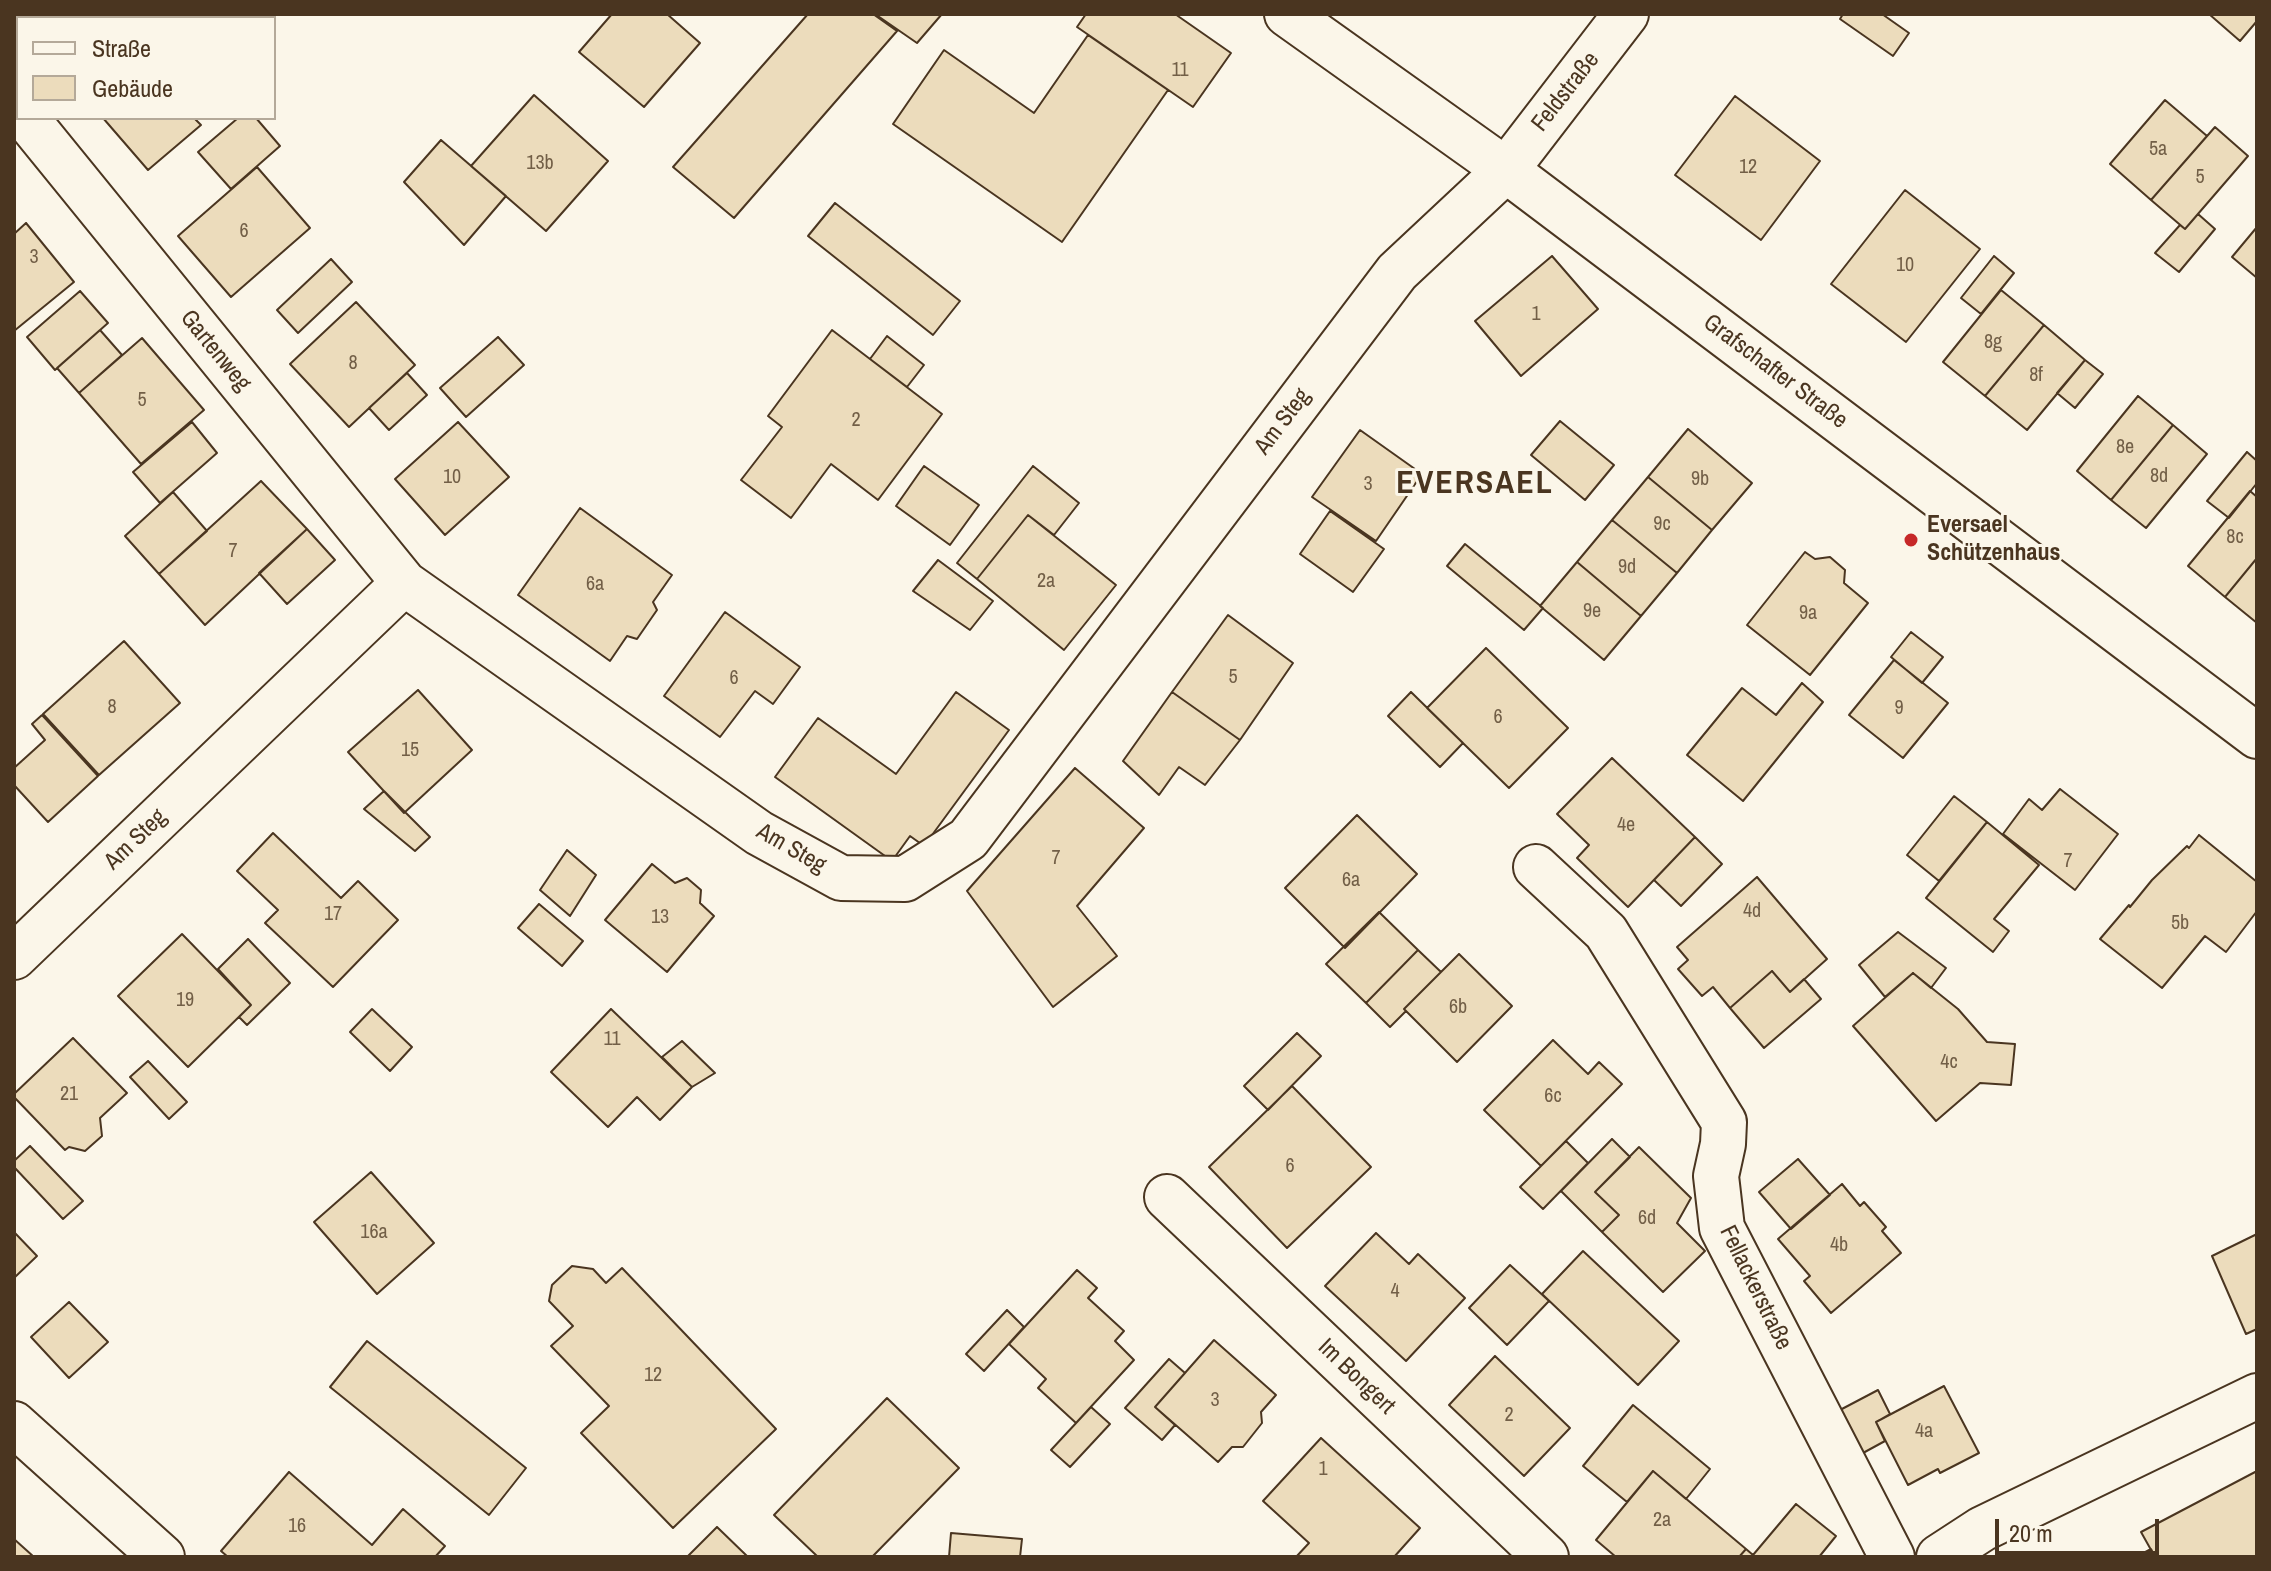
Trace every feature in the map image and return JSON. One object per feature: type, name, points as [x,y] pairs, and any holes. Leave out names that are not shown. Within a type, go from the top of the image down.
[{"type":"street","name":"Grafschafter Straße","points":[[1287,14],[1506,170],[2257,736]]},
{"type":"street","name":"Feldstraße","points":[[1506,170],[1626,14]]},
{"type":"street","name":"Gartenweg","points":[[28,120],[404,583]]},
{"type":"street","name":"Am Steg","points":[[14,957],[404,583],[759,833],[841,878],[905,879],[968,839],[1397,272],[1506,170]]},
{"type":"street","name":"Fellackerstraße","points":[[1536,867],[1606,932],[1724,1122],[1716,1176],[1722,1228],[1892,1557]]},
{"type":"street","name":"Im Bongert","points":[[1167,1197],[1546,1557]]},
{"type":"street","points":[[1939,1557],[1982,1529],[2257,1396]]},
{"type":"street","points":[[14,1424],[162,1557]]},
{"type":"building","points":[[149,14],[150,16],[104,16]]},
{"type":"building","points":[[612,14],[667,14],[700,43],[644,107],[579,52]]},
{"type":"building","points":[[808,14],[873,14],[897,31],[734,218],[673,167]]},
{"type":"building","points":[[875,14],[942,14],[917,43]]},
{"type":"building","points":[[1086,14],[1175,14],[1231,53],[1193,107],[1077,27]]},
{"type":"building","points":[[1843,14],[1882,14],[1909,33],[1893,56],[1840,19]]},
{"type":"building","points":[[2209,14],[2257,14],[2257,21],[2240,41]]},
{"type":"building","points":[[1088,35],[1168,90],[1062,242],[893,124],[944,50],[1034,113]]},
{"type":"building","points":[[534,95],[608,161],[546,231],[471,166]]},
{"type":"building","points":[[1735,96],[1820,161],[1761,240],[1675,175]]},
{"type":"building","points":[[2165,100],[2207,136],[2151,200],[2110,164]]},
{"type":"building","points":[[105,120],[196,120],[201,125],[148,170]]},
{"type":"building","points":[[236,120],[258,120],[280,146],[231,189],[198,152]]},
{"type":"building","points":[[2215,127],[2248,156],[2185,229],[2151,200]]},
{"type":"building","points":[[441,140],[506,196],[464,245],[404,182]]},
{"type":"building","points":[[257,167],[310,228],[231,297],[178,236]]},
{"type":"building","points":[[1905,190],[1980,249],[1906,342],[1831,284]]},
{"type":"building","points":[[835,203],[960,301],[933,335],[808,236]]},
{"type":"building","points":[[2198,214],[2215,229],[2179,272],[2155,253],[2180,225],[2185,229]]},
{"type":"building","points":[[26,223],[74,282],[14,331],[14,234]]},
{"type":"building","points":[[2257,227],[2257,278],[2232,257]]},
{"type":"building","points":[[1552,256],[1598,309],[1521,376],[1475,321]]},
{"type":"building","points":[[1994,256],[2014,273],[1981,314],[1961,298]]},
{"type":"building","points":[[331,259],[352,282],[298,333],[277,310]]},
{"type":"building","points":[[2001,290],[2044,325],[1985,396],[1943,362]]},
{"type":"building","points":[[80,291],[108,323],[55,370],[27,337]]},
{"type":"building","points":[[356,302],[415,365],[349,427],[290,364]]},
{"type":"building","points":[[2044,325],[2085,360],[2027,430],[1985,396]]},
{"type":"building","points":[[100,330],[122,355],[79,393],[57,368]]},
{"type":"building","points":[[832,330],[942,414],[878,500],[831,464],[791,518],[741,480],[782,427],[768,416]]},
{"type":"building","points":[[887,336],[924,365],[907,387],[870,359]]},
{"type":"building","points":[[498,337],[524,365],[466,417],[440,388]]},
{"type":"building","points":[[142,338],[204,410],[141,464],[79,393]]},
{"type":"building","points":[[2085,360],[2103,374],[2075,408],[2057,393]]},
{"type":"building","points":[[407,373],[427,395],[389,430],[369,408]]},
{"type":"building","points":[[2138,396],[2173,425],[2111,500],[2077,471]]},
{"type":"building","points":[[1560,421],[1614,465],[1585,500],[1531,455]]},
{"type":"building","points":[[192,422],[217,453],[160,503],[133,472]]},
{"type":"building","points":[[458,422],[509,477],[445,535],[395,479]]},
{"type":"building","points":[[2173,425],[2207,454],[2146,528],[2111,500]]},
{"type":"building","points":[[1688,429],[1752,483],[1712,530],[1648,477]]},
{"type":"building","points":[[1360,430],[1422,474],[1376,541],[1312,497]]},
{"type":"building","points":[[2247,452],[2257,461],[2257,483],[2229,518],[2207,501]]},
{"type":"building","points":[[924,466],[979,505],[950,545],[896,506]]},
{"type":"building","points":[[1033,466],[1079,503],[1054,535],[1028,515],[977,579],[957,563]]},
{"type":"building","points":[[1648,477],[1712,530],[1677,573],[1612,520]]},
{"type":"building","points":[[261,481],[307,529],[205,625],[159,574]]},
{"type":"building","points":[[2250,491],[2257,497],[2257,558],[2225,597],[2188,566]]},
{"type":"building","points":[[173,492],[207,531],[159,574],[125,536]]},
{"type":"building","points":[[580,508],[672,575],[653,602],[657,610],[637,639],[627,636],[610,661],[518,595]]},
{"type":"building","points":[[1330,511],[1384,549],[1353,592],[1300,554]]},
{"type":"building","points":[[1028,515],[1116,585],[1064,650],[977,579]]},
{"type":"building","points":[[1612,520],[1677,573],[1641,616],[1577,562]]},
{"type":"building","points":[[307,529],[335,560],[287,604],[259,573]]},
{"type":"building","points":[[1465,544],[1543,608],[1524,630],[1447,566]]},
{"type":"building","points":[[1805,552],[1815,559],[1830,557],[1845,570],[1844,583],[1868,603],[1810,675],[1747,625]]},
{"type":"building","points":[[2257,558],[2257,623],[2225,597]]},
{"type":"building","points":[[938,560],[993,601],[970,630],[913,591]]},
{"type":"building","points":[[1577,562],[1641,616],[1604,660],[1540,606]]},
{"type":"building","points":[[725,612],[800,667],[773,704],[755,691],[720,737],[664,696]]},
{"type":"building","points":[[1228,615],[1293,663],[1240,740],[1172,692]]},
{"type":"building","points":[[1911,632],[1943,657],[1922,683],[1891,657]]},
{"type":"building","points":[[124,641],[180,703],[99,775],[43,714]]},
{"type":"building","points":[[1486,648],[1568,728],[1509,788],[1427,708]]},
{"type":"building","points":[[1894,660],[1948,703],[1903,758],[1849,715]]},
{"type":"building","points":[[1802,683],[1823,702],[1743,801],[1687,755],[1742,688],[1776,715]]},
{"type":"building","points":[[418,690],[472,750],[404,813],[348,752]]},
{"type":"building","points":[[956,692],[1009,730],[924,846],[910,836],[892,861],[775,777],[818,718],[896,774]]},
{"type":"building","points":[[1172,692],[1240,740],[1205,785],[1179,767],[1159,795],[1123,761]]},
{"type":"building","points":[[1411,692],[1463,743],[1440,767],[1388,716]]},
{"type":"building","points":[[42,715],[98,776],[48,822],[14,785],[14,768],[45,740],[32,724]]},
{"type":"building","points":[[1612,758],[1695,837],[1628,907],[1577,858],[1589,845],[1557,814]]},
{"type":"building","points":[[1075,768],[1144,828],[1077,906],[1117,956],[1053,1007],[967,891]]},
{"type":"building","points":[[2060,789],[2118,834],[2075,890],[2003,834],[2029,799],[2042,810]]},
{"type":"building","points":[[384,791],[430,837],[415,851],[364,809]]},
{"type":"building","points":[[1954,796],[1987,822],[1939,881],[1907,855]]},
{"type":"building","points":[[1357,815],[1417,874],[1345,948],[1285,888]]},
{"type":"building","points":[[1987,822],[2039,865],[1994,919],[2009,931],[1993,952],[1926,898]]},
{"type":"building","points":[[273,833],[341,898],[358,881],[398,920],[333,987],[265,923],[278,910],[237,871]]},
{"type":"building","points":[[2199,835],[2257,882],[2257,911],[2226,952],[2205,936],[2162,988],[2100,939],[2152,880],[2187,846],[2189,848]]},
{"type":"building","points":[[1695,837],[1722,864],[1681,906],[1654,880]]},
{"type":"building","points":[[567,850],[596,875],[570,916],[540,890]]},
{"type":"building","points":[[652,864],[675,883],[687,878],[701,890],[700,903],[714,916],[667,972],[605,920]]},
{"type":"building","points":[[1757,877],[1827,959],[1790,992],[1772,971],[1730,1008],[1713,987],[1702,996],[1678,969],[1688,960],[1677,947]]},
{"type":"building","points":[[539,904],[583,941],[562,966],[518,928]]},
{"type":"building","points":[[1379,912],[1418,950],[1366,1003],[1326,964]]},
{"type":"building","points":[[1898,932],[1946,968],[1931,988],[1913,973],[1885,997],[1859,965]]},
{"type":"building","points":[[182,934],[251,1005],[188,1067],[118,996]]},
{"type":"building","points":[[248,939],[290,983],[247,1025],[239,1017],[251,1005],[218,969]]},
{"type":"building","points":[[1418,950],[1441,972],[1390,1027],[1366,1003]]},
{"type":"building","points":[[1459,954],[1512,1006],[1457,1062],[1404,1009]]},
{"type":"building","points":[[1772,971],[1790,992],[1804,979],[1821,999],[1764,1048],[1730,1008]]},
{"type":"building","points":[[1913,973],[1958,1009],[1987,1042],[2015,1044],[2011,1085],[1980,1083],[1936,1121],[1853,1026]]},
{"type":"building","points":[[372,1009],[412,1047],[390,1071],[350,1032]]},
{"type":"building","points":[[611,1009],[692,1087],[660,1120],[637,1097],[608,1127],[551,1072]]},
{"type":"building","points":[[1297,1033],[1321,1056],[1268,1110],[1244,1086]]},
{"type":"building","points":[[73,1038],[127,1093],[100,1118],[102,1136],[85,1151],[69,1147],[65,1150],[14,1097]]},
{"type":"building","points":[[1553,1040],[1588,1074],[1599,1062],[1622,1084],[1541,1166],[1484,1110]]},
{"type":"building","points":[[682,1041],[715,1073],[692,1087],[662,1057]]},
{"type":"building","points":[[148,1061],[187,1102],[169,1119],[130,1077]]},
{"type":"building","points":[[1292,1086],[1371,1167],[1287,1248],[1209,1167]]},
{"type":"building","points":[[1612,1139],[1630,1157],[1595,1192],[1619,1215],[1602,1232],[1561,1191]]},
{"type":"building","points":[[1566,1141],[1588,1163],[1543,1209],[1520,1187]]},
{"type":"building","points":[[30,1146],[83,1201],[63,1219],[14,1167],[14,1161]]},
{"type":"building","points":[[1639,1147],[1691,1198],[1677,1223],[1705,1251],[1663,1292],[1602,1232],[1619,1215],[1595,1192]]},
{"type":"building","points":[[1798,1159],[1830,1195],[1791,1229],[1759,1192]]},
{"type":"building","points":[[371,1172],[434,1243],[377,1294],[314,1222]]},
{"type":"building","points":[[1842,1184],[1860,1206],[1864,1202],[1886,1227],[1882,1231],[1901,1253],[1831,1313],[1804,1281],[1810,1276],[1778,1239]]},
{"type":"building","points":[[14,1232],[37,1256],[14,1278]]},
{"type":"building","points":[[1376,1233],[1409,1264],[1418,1254],[1465,1298],[1406,1361],[1325,1286]]},
{"type":"building","points":[[2257,1234],[2257,1329],[2246,1334],[2212,1256]]},
{"type":"building","points":[[1583,1251],[1679,1341],[1638,1385],[1542,1294]]},
{"type":"building","points":[[1510,1265],[1549,1301],[1507,1345],[1469,1308]]},
{"type":"building","points":[[572,1266],[593,1269],[606,1283],[622,1268],[776,1429],[673,1528],[581,1433],[609,1406],[551,1346],[573,1326],[549,1301],[552,1285]]},
{"type":"building","points":[[1077,1270],[1097,1288],[1088,1298],[1124,1331],[1115,1341],[1134,1360],[1076,1423],[1038,1388],[1046,1379],[1009,1344]]},
{"type":"building","points":[[69,1302],[108,1342],[69,1378],[31,1337]]},
{"type":"building","points":[[1007,1310],[1024,1327],[984,1371],[966,1354]]},
{"type":"building","points":[[1214,1340],[1276,1395],[1261,1412],[1262,1423],[1243,1447],[1232,1447],[1218,1462],[1155,1407]]},
{"type":"building","points":[[367,1341],[526,1468],[489,1515],[330,1387]]},
{"type":"building","points":[[1495,1356],[1570,1428],[1524,1476],[1449,1405]]},
{"type":"building","points":[[1169,1359],[1185,1373],[1155,1407],[1175,1425],[1162,1440],[1125,1408]]},
{"type":"building","points":[[1944,1386],[1979,1453],[1908,1485],[1876,1422]]},
{"type":"building","points":[[1878,1390],[1890,1414],[1876,1422],[1885,1441],[1863,1453],[1840,1410]]},
{"type":"building","points":[[887,1398],[959,1468],[872,1557],[818,1557],[774,1515]]},
{"type":"building","points":[[1633,1405],[1710,1469],[1686,1499],[1653,1471],[1627,1502],[1583,1466]]},
{"type":"building","points":[[1091,1407],[1110,1424],[1070,1467],[1051,1450]]},
{"type":"building","points":[[1321,1438],[1420,1528],[1394,1557],[1296,1557],[1309,1543],[1263,1501]]},
{"type":"building","points":[[1653,1471],[1746,1549],[1739,1557],[1616,1557],[1596,1540]]},
{"type":"building","points":[[2257,1471],[2257,1557],[2155,1557],[2141,1532]]},
{"type":"building","points":[[289,1472],[372,1545],[403,1509],[445,1546],[435,1557],[228,1557],[221,1551]]},
{"type":"building","points":[[1796,1504],[1836,1536],[1819,1557],[1739,1557],[1746,1549],[1753,1555]]},
{"type":"building","points":[[717,1527],[748,1557],[687,1557]]},
{"type":"building","points":[[951,1533],[1022,1539],[1020,1557],[949,1557]]},
{"type":"building","points":[[14,1539],[34,1557],[14,1557]]},
{"type":"building","points":[[2151,1549],[2155,1557],[2136,1557]]},
{"type":"place","name":"Eversael Schützenhaus","points":[[1911,540]]},
{"type":"district","name":"EVERSAEL","points":[[1475,484]]}]
